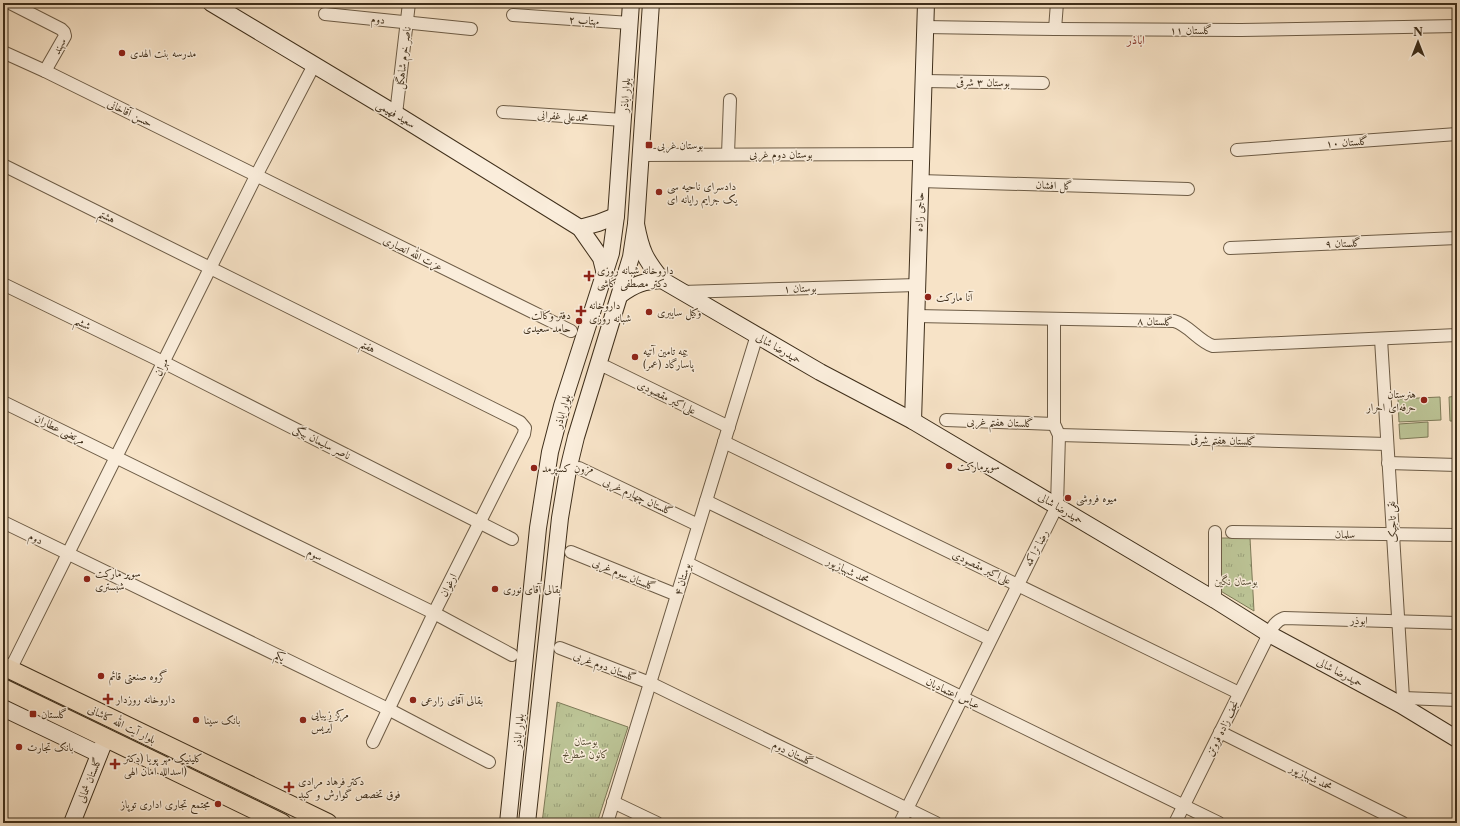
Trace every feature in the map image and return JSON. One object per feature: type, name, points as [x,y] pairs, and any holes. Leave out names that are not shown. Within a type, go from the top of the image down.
[{"type":"main road","name":"سعید فهیمی","points":[[212,3],[396,114],[580,228]]},
{"type":"main road","name":"بلوار اباذر","points":[[508,823],[538,528],[550,452],[562,406],[611,253],[616,216],[631,3]]},
{"type":"main road","name":"بلوار اباذر","points":[[527,823],[560,518],[568,470],[576,437],[620,294],[630,257],[636,224],[651,3]]},
{"type":"main road","name":"حاجی زاده","points":[[913,421],[926,3]]},
{"type":"main road","points":[[605,274],[601,258],[580,228],[616,216]]},
{"type":"main road","name":"حمیدرضا شالی","points":[[636,224],[640,245],[648,264],[662,280],[820,372],[913,421],[1215,600],[1269,634],[1402,701],[1457,739]]},
{"type":"main road","points":[[620,294],[632,286],[640,283],[662,280]]},
{"type":"main road","name":"بلوار آیت الله کاشانی","points":[[7,668],[328,823]]},
{"type":"main road","name":"بلوار آیت الله کاشانی","points":[[3,688],[282,823]]},
{"type":"main road","points":[[3,708],[99,754]]},
{"type":"main road","name":"گلستان شمالی","points":[[72,823],[106,737]]},
{"type":"street","name":"سهند","points":[[10,3],[61,29],[64,32],[65,36],[45,71]]},
{"type":"street","name":"ناصر خرم شاهگل","points":[[396,114],[409,3]]},
{"type":"street","points":[[1055,29],[1057,3]]},
{"type":"street","name":"دوم","points":[[325,14],[471,29]]},
{"type":"street","name":"مهتاب ۲","points":[[514,15],[630,23]]},
{"type":"street","name":"گلستان ۱۱","points":[[925,27],[1241,30],[1457,26]]},
{"type":"street","name":"حسن آقاخانی","points":[[3,52],[45,71],[256,176]]},
{"type":"street","name":"مهران","points":[[7,668],[69,554],[210,267],[314,65]]},
{"type":"street","name":"بوستان ۳ شرقی","points":[[924,81],[1043,84]]},
{"type":"street","points":[[728,154],[730,100]]},
{"type":"street","name":"محمدعلی غفرانی","points":[[503,112],[623,120]]},
{"type":"street","name":"گلستان ۱۰","points":[[1237,150],[1457,134]]},
{"type":"street","name":"بوستان دوم غربی","points":[[641,155],[921,154]]},
{"type":"street","name":"هشتم","points":[[3,165],[210,267]]},
{"type":"street","name":"عزت الله انصاری","points":[[256,176],[571,331]]},
{"type":"street","name":"گل افشان","points":[[920,181],[1188,189]]},
{"type":"street","name":"گلستان ۹","points":[[1230,248],[1457,238]]},
{"type":"street","name":"هفتم","points":[[210,267],[520,422],[525,428]]},
{"type":"street","name":"ششم","points":[[3,284],[163,362]]},
{"type":"street","name":"بوستان ۱","points":[[682,292],[917,285]]},
{"type":"street","name":"گلستان ٨","points":[[916,316],[1174,321],[1182,323],[1206,343],[1214,346],[1457,335]]},
{"type":"street","name":"رضا تراکمه","points":[[900,823],[1057,506],[1059,435],[1054,424],[1054,319]]},
{"type":"street","name":"بوستان ۴","points":[[607,823],[757,335]]},
{"type":"street","name":"نقی تاجیک","points":[[1381,339],[1388,463],[1394,535],[1402,701]]},
{"type":"street","name":"ناصر سلیمان بیگی","points":[[163,362],[512,539]]},
{"type":"street","name":"علی‌اکبر مقصودی","points":[[606,367],[729,427]]},
{"type":"street","name":"مرتضی عطاران","points":[[3,402],[117,457]]},
{"type":"street","name":"گلستان هفتم غربی","points":[[946,420],[1054,424]]},
{"type":"street","name":"ارغوان","points":[[373,742],[434,613],[524,434],[525,428]]},
{"type":"street","name":"گلستان هفتم شرقی","points":[[1059,435],[1387,444]]},
{"type":"street","name":"علی‌اکبر مقصودی","points":[[724,442],[1239,693]]},
{"type":"street","name":"سوم","points":[[117,457],[434,613],[512,655]]},
{"type":"street","points":[[1388,463],[1457,465]]},
{"type":"street","name":"گلستان چهارم غربی","points":[[579,468],[698,525]]},
{"type":"street","name":"محمد شهبازپور","points":[[706,501],[990,639]]},
{"type":"street","name":"دوم","points":[[3,522],[69,554]]},
{"type":"street","points":[[1215,532],[1215,600]]},
{"type":"street","name":"سلمان","points":[[1232,532],[1457,535]]},
{"type":"street","name":"گلستان سوم غربی","points":[[571,552],[676,596]]},
{"type":"street","name":"یکم","points":[[69,554],[388,709],[489,762]]},
{"type":"street","name":"عباس اعتمادیان","points":[[687,563],[1219,823]]},
{"type":"street","name":"ابوذر","points":[[1269,634],[1274,624],[1284,618],[1457,623]]},
{"type":"street","name":"نجف زاده فروتن","points":[[1175,823],[1269,634]]},
{"type":"street","name":"گلستان دوم غربی","points":[[560,648],[650,683]]},
{"type":"street","name":"گلستان دوم","points":[[650,683],[936,823]]},
{"type":"street","points":[[1402,701],[1457,700]]},
{"type":"street","name":"محمد شهبازپور","points":[[1220,732],[1403,823]]},
{"type":"street","points":[[613,802],[657,823]]},
{"type":"green space","points":[[1457,396],[1457,421],[1450,421],[1449,397]]},
{"type":"green space","points":[[1440,397],[1441,420],[1399,422],[1398,399]]},
{"type":"green space","points":[[1428,422],[1428,437],[1400,439],[1399,424]]},
{"type":"green space","name":"بوستان نگین","points":[[1219,538],[1250,538],[1254,611],[1219,590]]},
{"type":"green space","name":"بوستان کانون شطرنج","points":[[557,702],[628,727],[597,823],[542,823]]},
{"type":"place","name":"مدرسه بنت الهدی","points":[[122,53]]},
{"type":"place","name":"بوستان غربی","points":[[649,145]]},
{"type":"place","name":"دادسرای ناحیه سی یک جرایم رایانه ای","points":[[659,192]]},
{"type":"place","name":"داروخانه شبانه روزی دکتر مصطفی کاشی","points":[[589,276]]},
{"type":"place","name":"آنا مارکت","points":[[928,297]]},
{"type":"place","name":"داروخانه شبانه روزی","points":[[581,311]]},
{"type":"place","name":"وکیل سایبری","points":[[649,312]]},
{"type":"place","name":"دفتر وکالت حامد سعیدی","points":[[579,321]]},
{"type":"place","name":"بیمه تامین آتیه (عمر) پاسارگاد","points":[[635,357]]},
{"type":"place","name":"هنرستان حرفه‌ای احرار","points":[[1424,400]]},
{"type":"place","name":"سوپرمارکت","points":[[949,466]]},
{"type":"place","name":"مزون کسپرمد","points":[[534,468]]},
{"type":"place","name":"میوه فروشی","points":[[1068,498]]},
{"type":"place","name":"سوپر مارکت شبستری","points":[[87,579]]},
{"type":"place","name":"بقالی آقای نوری","points":[[495,589]]},
{"type":"place","name":"گروه صنعتی قائم","points":[[101,676]]},
{"type":"place","name":"داروخانه روزدار","points":[[108,699]]},
{"type":"place","name":"بقالی آقای زارعی","points":[[413,700]]},
{"type":"place","name":"گلستان","points":[[33,714]]},
{"type":"place","name":"بانک سینا","points":[[196,720]]},
{"type":"place","name":"مرکز زیبایی آیریس","points":[[303,720]]},
{"type":"place","name":"بانک تجارت","points":[[19,747]]},
{"type":"place","name":"کلینیک مهر پویا (دکتر اسدالله امان الهی)","points":[[115,764]]},
{"type":"place","name":"دکتر فرهاد مرادی فوق تخصص گوارش و کبد","points":[[289,787]]},
{"type":"place","name":"مجتمع تجاری اداری توپاز","points":[[218,804]]},
{"type":"district","name":"اباذر","points":[[1136,40]]}]
